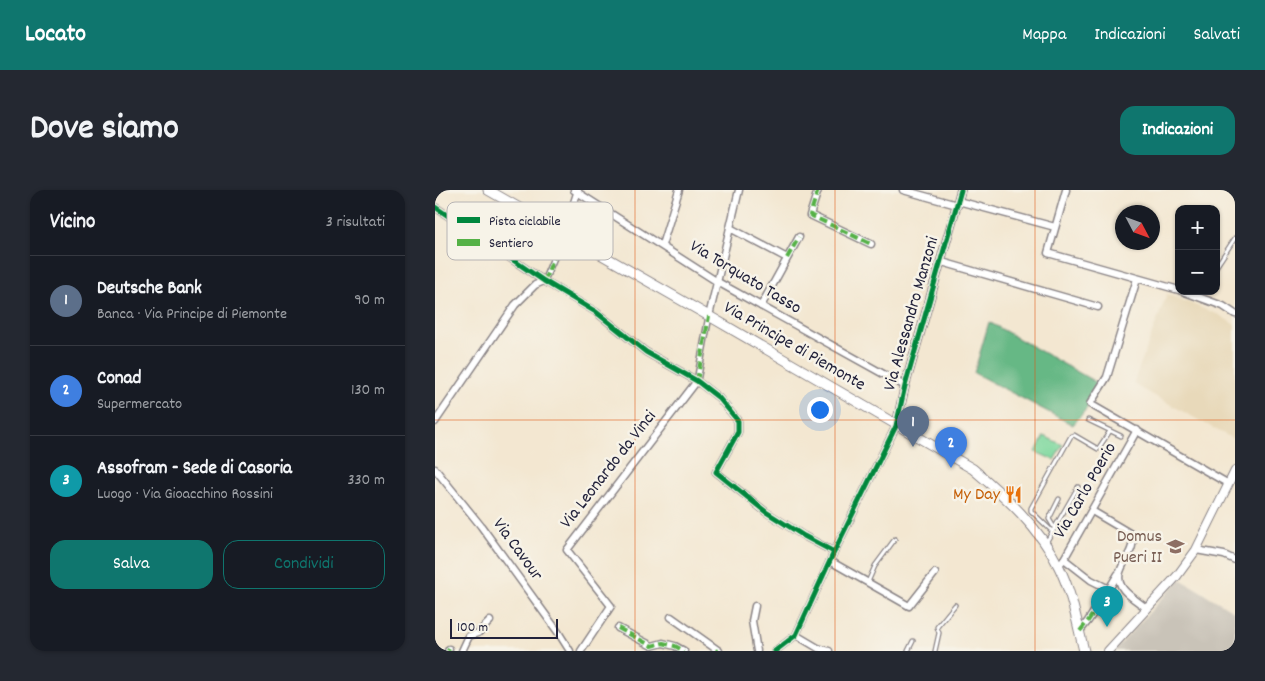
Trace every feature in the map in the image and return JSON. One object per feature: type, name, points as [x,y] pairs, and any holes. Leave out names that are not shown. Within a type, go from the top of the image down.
[{"type":"main road","name":"Via Principe di Piemonte","points":[[488,190],[509,202]]},
{"type":"main road","name":"Via Principe di Piemonte","points":[[610,260],[973,469],[1007,499],[1061,562],[1084,651]]},
{"type":"street","points":[[662,245],[679,190]]},
{"type":"street","points":[[697,381],[709,316],[739,190]]},
{"type":"street","points":[[818,190],[810,215],[871,244]]},
{"type":"street","points":[[903,190],[1055,227]]},
{"type":"street","name":"Via Alessandro Manzoni","points":[[796,635],[833,552],[896,426],[905,386],[942,262],[961,190]]},
{"type":"street","points":[[1066,190],[1048,253],[1175,290]]},
{"type":"street","name":"Via Torquato Tasso","points":[[576,191],[594,202]]},
{"type":"street","points":[[435,207],[447,215]]},
{"type":"street","name":"Via Torquato Tasso","points":[[613,214],[717,281],[905,386]]},
{"type":"street","points":[[730,228],[787,258]]},
{"type":"street","points":[[761,306],[799,237]]},
{"type":"street","points":[[513,260],[596,312],[646,352],[697,381],[719,398],[738,420],[738,432],[716,472],[766,512],[833,552]]},
{"type":"street","points":[[435,422],[515,305],[535,285],[544,281],[553,260]]},
{"type":"street","points":[[942,262],[1098,307]]},
{"type":"street","points":[[1137,279],[1107,376],[1090,404],[1227,484]]},
{"type":"street","points":[[1201,295],[1235,314]]},
{"type":"street","name":"Via Leonardo da Vinci","points":[[581,651],[611,606],[567,550],[697,381]]},
{"type":"street","name":"Via Carlo Poerio","points":[[1061,562],[1137,430]]},
{"type":"street","name":"Via Cavour","points":[[435,469],[481,526],[570,651]]},
{"type":"street","points":[[1108,651],[1177,576],[1196,550],[1235,470]]},
{"type":"street","points":[[1081,636],[1118,574],[1133,538],[1131,534],[1092,511]]},
{"type":"street","points":[[1196,550],[1224,555],[1235,560]]},
{"type":"street","points":[[829,561],[909,606],[935,573]]},
{"type":"street","points":[[1061,562],[1109,589]]},
{"type":"street","points":[[1118,574],[1124,590],[1146,608]]},
{"type":"street","points":[[755,606],[753,621],[757,651]]},
{"type":"street","points":[[671,617],[717,651]]},
{"type":"street","points":[[462,651],[469,636],[477,633],[491,620]]},
{"type":"street","points":[[618,628],[652,646],[663,643],[684,651]]},
{"type":"street","points":[[775,651],[796,635],[818,648],[829,651]]},
{"type":"lane","points":[[1220,261],[1235,238]]},
{"type":"lane","points":[[1088,420],[1121,436]]},
{"type":"lane","points":[[1054,530],[1031,511],[1031,508],[1071,436],[1074,435],[1098,449],[1109,431]]},
{"type":"lane","points":[[1045,544],[1078,487]]},
{"type":"lane","points":[[1054,530],[1049,519],[1059,499]]},
{"type":"lane","points":[[867,583],[875,566],[895,539]]},
{"type":"lane","points":[[935,651],[939,633],[937,627],[955,606]]},
{"type":"lane","points":[[908,651],[913,641]]},
{"type":"shaded area","points":[[1167,294],[1219,315],[1235,325],[1235,440],[1133,384]]},
{"type":"shaded area","points":[[1180,579],[1235,612],[1235,651],[1114,651]]},
{"type":"green space","points":[[989,322],[1099,384],[1087,408],[1073,425],[974,373]]},
{"type":"green space","points":[[1044,436],[1063,445],[1054,460],[1036,452]]},
{"type":"marked path","points":[[818,190],[810,215],[871,244]]},
{"type":"marked path","points":[[787,258],[799,237]]},
{"type":"marked path","points":[[544,281],[553,260]]},
{"type":"marked path","points":[[697,381],[709,316]]},
{"type":"marked path","points":[[1080,631],[1109,589]]},
{"type":"marked path","points":[[618,628],[652,646],[663,643],[684,651]]},
{"type":"cycle path","points":[[775,651],[796,635],[834,552],[896,426],[905,386],[961,190]]},
{"type":"cycle path","points":[[435,207],[447,215]]},
{"type":"cycle path","points":[[513,260],[596,312],[646,352],[697,381],[719,398],[738,421],[738,432],[716,472],[766,512],[834,552]]},
{"type":"place","name":"Deutsche Bank","points":[[913,447]]},
{"type":"place","name":"Conad","points":[[951,468]]},
{"type":"place","name":"My Day","points":[[1014,495]]},
{"type":"place","name":"Domus Pueri II","points":[[1176,547]]},
{"type":"place","name":"Assofram - Sede di Casoria","points":[[1107,627]]}]
